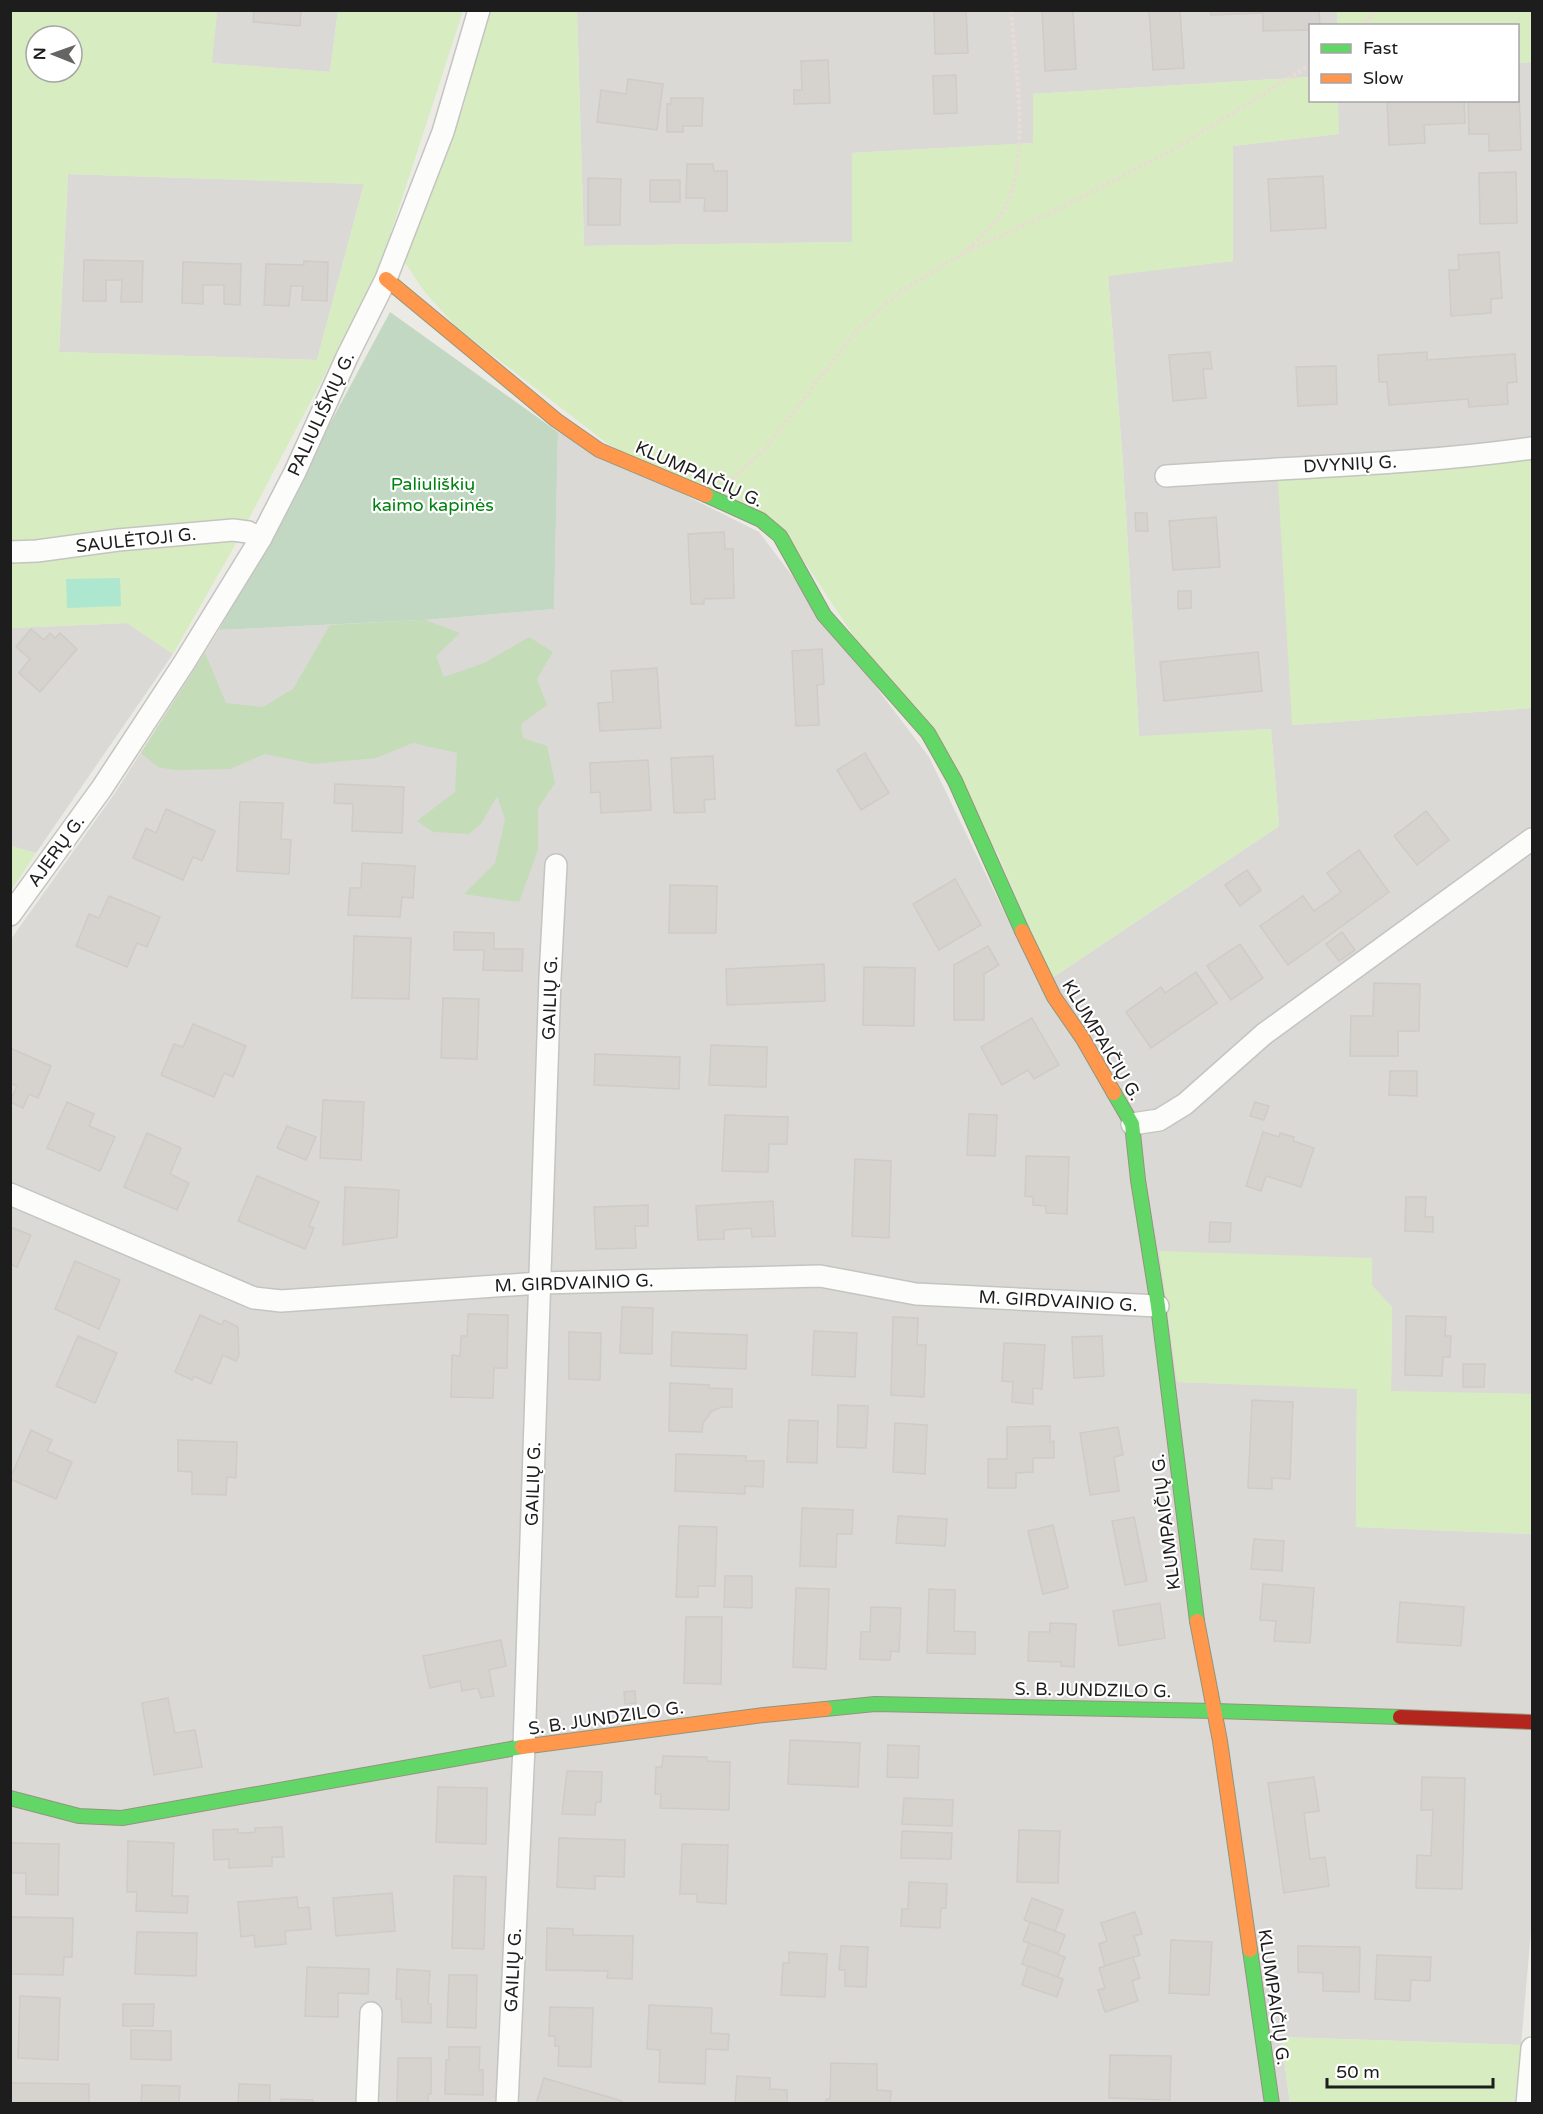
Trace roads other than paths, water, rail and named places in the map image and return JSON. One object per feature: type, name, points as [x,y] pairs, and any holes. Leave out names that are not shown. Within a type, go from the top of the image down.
[{"type":"street","name":"PALIULIŠKIŲ G.","points":[[102,788],[184,663],[261,538],[295,472],[347,357],[386,279],[443,132],[479,10]]},
{"type":"street","name":"KLUMPAIČIŲ G.","points":[[386,279],[556,420],[598,450],[761,520],[780,537],[824,615],[928,733],[955,781],[1033,957],[1132,1124],[1138,1180],[1158,1306],[1198,1641],[1215,1711],[1272,2103]]},
{"type":"street","name":"DVYNIŲ G.","points":[[1166,476],[1410,461],[1533,448]]},
{"type":"street","name":"SAULĖTOJI G.","points":[[10,552],[232,530],[248,532],[261,538]]},
{"type":"street","name":"AJERŲ G.","points":[[10,915],[102,788]]},
{"type":"street","points":[[1132,1124],[1159,1120],[1185,1104],[1264,1034],[1533,839]]},
{"type":"street","name":"GAILIŲ G.","points":[[507,2103],[524,1747],[556,865]]},
{"type":"street","name":"M. GIRDVAINIO G.","points":[[10,1194],[254,1298],[281,1301],[540,1283],[820,1276],[916,1294],[1158,1306]]},
{"type":"street","name":"S. B. JUNDZILO G.","points":[[10,1798],[71,1816],[100,1820],[122,1818],[524,1747],[764,1715],[875,1704],[1215,1711],[1533,1722]]},
{"type":"street","points":[[367,2103],[371,2013]]},
{"type":"street","points":[[1527,2103],[1533,2048]]},
{"type":"park label","name":"Paliuliškių kaimo kapinės","points":[[433,494]]}]
